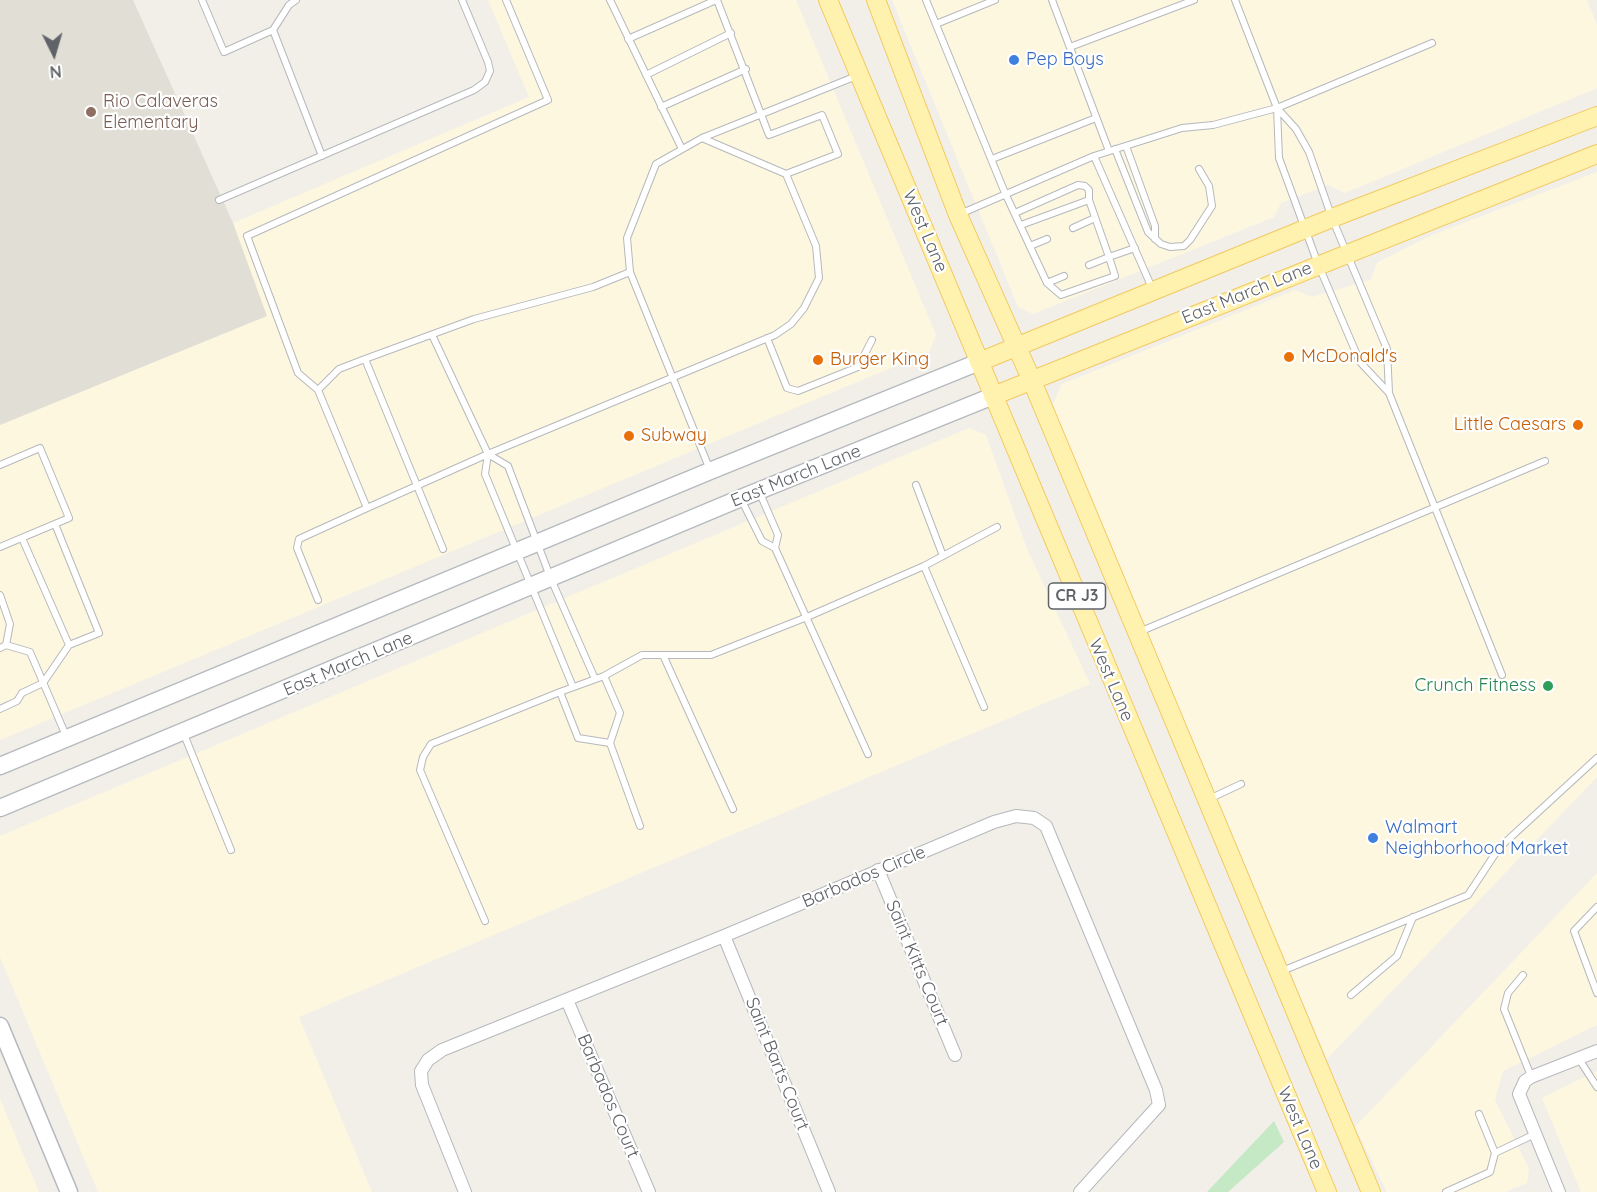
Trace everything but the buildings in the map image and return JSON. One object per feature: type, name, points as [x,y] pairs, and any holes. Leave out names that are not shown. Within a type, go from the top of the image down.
[{"type":"main road","name":"West Lane","points":[[828,0],[1327,1192]]},
{"type":"main road","name":"West Lane","points":[[876,0],[958,215],[1032,381],[1371,1192]]},
{"type":"main road","name":"East March Lane","points":[[0,766],[710,471],[1332,218],[1597,116]]},
{"type":"main road","name":"East March Lane","points":[[0,808],[741,498],[1318,264],[1597,154]]},
{"type":"main road","points":[[0,1026],[69,1192]]},
{"type":"street","name":"Barbados Circle","points":[[465,1192],[426,1100],[421,1071],[428,1060],[442,1050],[724,936],[994,822],[1016,816],[1034,818],[1046,826],[1156,1090],[1159,1105],[1080,1192]]},
{"type":"street","name":"Saint Kitts Court","points":[[878,870],[955,1055]]},
{"type":"street","name":"Saint Barts Court","points":[[724,936],[829,1192]]},
{"type":"street","name":"Barbados Court","points":[[567,1000],[649,1192]]},
{"type":"street","points":[[1559,1192],[1518,1094],[1528,1079],[1597,1051]]},
{"type":"lane","points":[[202,0],[224,52],[273,30],[289,5],[296,0]]},
{"type":"lane","points":[[219,200],[474,90],[485,82],[490,71],[488,62],[462,0]]},
{"type":"lane","points":[[367,508],[318,390],[298,373],[247,236],[548,100],[506,0]]},
{"type":"lane","points":[[619,0],[611,2],[682,149]]},
{"type":"lane","points":[[628,39],[717,0],[746,69],[760,116],[769,135],[822,115],[838,154],[786,174]]},
{"type":"lane","points":[[926,0],[1005,193],[1047,283],[1061,295],[1115,276],[1089,200],[1089,190],[1078,185],[1015,213]]},
{"type":"lane","points":[[936,24],[995,0]]},
{"type":"lane","points":[[1052,0],[1096,118],[1148,232],[1170,248],[1184,246],[1209,213],[1213,199],[1199,169]]},
{"type":"lane","points":[[1070,47],[1194,0]]},
{"type":"lane","points":[[1235,0],[1277,108],[1280,158],[1318,264],[1360,362],[1389,393]]},
{"type":"lane","points":[[273,30],[321,156]]},
{"type":"lane","points":[[646,75],[731,33]]},
{"type":"lane","points":[[958,215],[1094,156],[1182,128],[1213,125],[1277,108],[1432,42]]},
{"type":"lane","points":[[661,107],[746,69]]},
{"type":"lane","points":[[710,471],[630,272],[627,238],[656,164],[702,138],[859,75]]},
{"type":"lane","points":[[1277,108],[1296,129],[1309,152],[1332,218],[1386,349],[1389,393],[1502,675]]},
{"type":"lane","points":[[992,159],[1096,118]]},
{"type":"lane","points":[[318,600],[297,548],[299,539],[488,454],[767,338],[791,324],[804,308],[819,278],[816,246],[786,174],[702,138]]},
{"type":"lane","points":[[1126,146],[1155,226],[1155,239]]},
{"type":"lane","points":[[1094,156],[1154,291]]},
{"type":"lane","points":[[1021,225],[1089,200]]},
{"type":"lane","points":[[1073,228],[1095,218]]},
{"type":"lane","points":[[1030,246],[1047,238]]},
{"type":"lane","points":[[1089,266],[1135,248]]},
{"type":"lane","points":[[318,390],[339,369],[365,359],[494,313],[593,286],[630,272]]},
{"type":"lane","points":[[1047,283],[1064,276]]},
{"type":"lane","points":[[432,337],[488,454],[508,466],[551,579],[595,679]]},
{"type":"lane","points":[[767,338],[787,388],[798,391],[858,367],[872,340]]},
{"type":"lane","points":[[365,359],[443,549]]},
{"type":"lane","points":[[0,465],[40,448],[69,518],[0,547]]},
{"type":"lane","points":[[488,454],[485,474],[530,588],[573,687]]},
{"type":"lane","points":[[1136,633],[1545,461]]},
{"type":"lane","points":[[916,485],[943,556]]},
{"type":"lane","points":[[759,491],[778,536],[775,548]]},
{"type":"lane","points":[[741,498],[762,541],[775,548],[868,754]]},
{"type":"lane","points":[[0,709],[17,701],[22,693],[43,683],[69,645],[99,633],[55,524]]},
{"type":"lane","points":[[485,921],[420,770],[423,757],[431,744],[604,676],[642,655],[711,655],[807,617],[924,566],[997,527]]},
{"type":"lane","points":[[22,538],[69,645]]},
{"type":"lane","points":[[924,566],[984,707]]},
{"type":"lane","points":[[0,595],[10,624],[3,647],[30,652],[67,738]]},
{"type":"lane","points":[[663,655],[733,809]]},
{"type":"lane","points":[[604,676],[620,713],[610,743],[640,826]]},
{"type":"lane","points":[[560,692],[578,738],[610,743]]},
{"type":"lane","points":[[183,732],[231,850]]},
{"type":"lane","points":[[1280,972],[1468,895],[1499,848],[1597,758]]},
{"type":"lane","points":[[1208,800],[1241,784]]},
{"type":"lane","points":[[1597,907],[1574,931],[1597,993]]},
{"type":"lane","points":[[1351,994],[1397,956],[1413,917]]},
{"type":"lane","points":[[1523,975],[1508,993],[1504,1009],[1528,1079]]},
{"type":"lane","points":[[1579,1059],[1597,1087]]},
{"type":"lane","points":[[1446,1192],[1490,1172],[1495,1153],[1479,1114]]},
{"type":"lane","points":[[1495,1153],[1535,1134]]},
{"type":"shaded area","name":"Rio Calaveras Elementary","points":[[0,0],[133,0],[233,223],[267,316],[0,425]]},
{"type":"shaded area","points":[[488,0],[796,0],[936,335],[929,352],[0,740],[0,425],[266,316],[233,223],[529,97]]},
{"type":"shaded area","points":[[892,0],[1587,0],[1597,25],[1597,88],[1345,193],[1328,185],[1281,203],[1274,217],[1033,314],[1018,307]]},
{"type":"shaded area","points":[[1597,172],[1597,777],[1327,1059],[1052,406],[1062,384],[1295,290],[1312,297],[1370,280],[1378,262],[1432,235]]},
{"type":"shaded area","points":[[969,428],[986,435],[1027,549],[1090,684],[299,1017],[372,1192],[98,1192],[0,957],[0,836]]},
{"type":"shaded area","points":[[1597,873],[1597,1025],[1503,1071],[1495,1100],[1529,1169],[1527,1183],[1505,1192],[1387,1192],[1355,1127]]},
{"type":"shaded area","points":[[1597,1071],[1597,1192],[1581,1192],[1542,1098]]},
{"type":"shaded area","points":[[0,1099],[39,1192],[0,1192]]},
{"type":"green space","points":[[1274,1121],[1284,1142],[1228,1192],[1207,1192]]},
{"type":"place","name":"Pep Boys","points":[[1014,60]]},
{"type":"place","name":"Rio Calaveras Elementary","points":[[91,112]]},
{"type":"place","name":"McDonald's","points":[[1289,357]]},
{"type":"place","name":"Burger King","points":[[818,360]]},
{"type":"place","name":"Little Caesars","points":[[1578,425]]},
{"type":"place","name":"Subway","points":[[629,436]]},
{"type":"place","name":"Crunch Fitness","points":[[1548,686]]},
{"type":"place","name":"Walmart Neighborhood Market","points":[[1373,838]]}]
